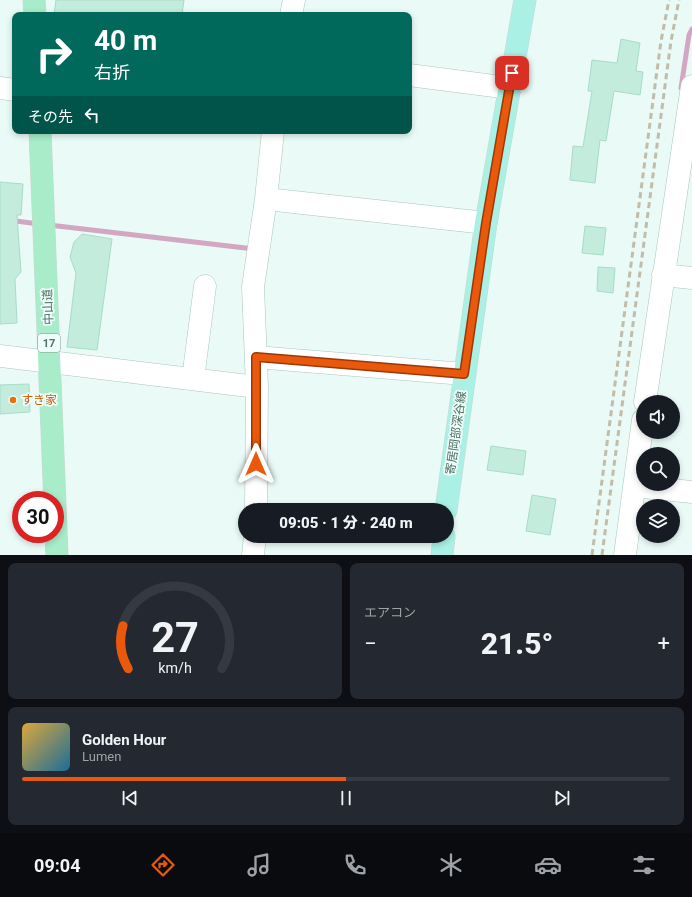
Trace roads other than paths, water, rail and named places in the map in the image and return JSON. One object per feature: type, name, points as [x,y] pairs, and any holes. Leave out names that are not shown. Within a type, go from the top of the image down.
[{"type":"highway","points":[[34,0],[35,12]]},
{"type":"highway","name":"中山道","points":[[40,134],[57,555]]},
{"type":"main road","name":"寄居岡部深谷線","points":[[447,503],[486,223],[525,0]]},
{"type":"main road","points":[[442,555],[443,543]]},
{"type":"street","points":[[292,12],[294,0]]},
{"type":"street","points":[[412,75],[510,88]]},
{"type":"street","points":[[646,395],[692,86]]},
{"type":"street","points":[[0,88],[12,90]]},
{"type":"street","points":[[256,503],[257,387],[253,287],[274,134]]},
{"type":"street","points":[[266,199],[486,223]]},
{"type":"street","points":[[663,275],[692,278]]},
{"type":"street","points":[[193,379],[205,286]]},
{"type":"street","points":[[0,356],[257,387]]},
{"type":"street","points":[[256,357],[464,374]]},
{"type":"street","points":[[625,555],[640,439]]},
{"type":"street","points":[[634,486],[692,492]]},
{"type":"street","points":[[253,555],[254,543]]},
{"type":"waterway","points":[[681,88],[689,35],[692,29]]},
{"type":"waterway","points":[[0,219],[39,224]]},
{"type":"waterway","points":[[49,225],[254,249]]},
{"type":"railway","points":[[592,555],[661,41],[669,0]]},
{"type":"railway","points":[[602,555],[671,41],[679,0]]},
{"type":"place","name":"すき家","points":[[13,400]]}]
